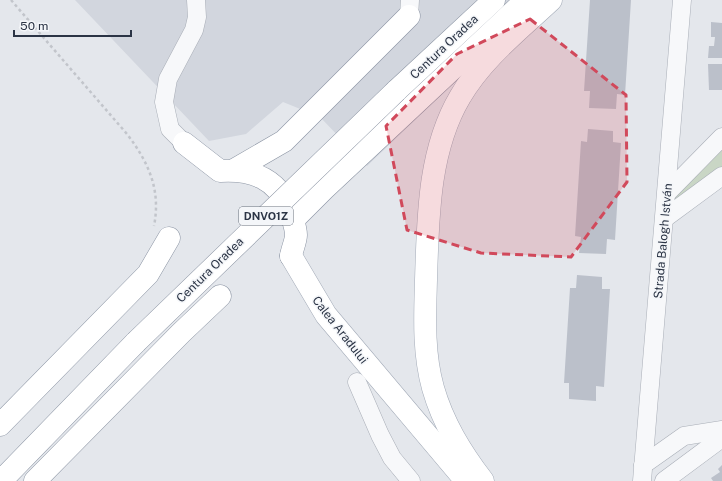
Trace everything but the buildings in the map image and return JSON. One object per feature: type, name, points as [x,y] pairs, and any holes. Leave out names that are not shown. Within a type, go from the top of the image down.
[{"type":"main road","name":"Centura Oradea","points":[[0,466],[392,87],[475,0]]},
{"type":"main road","name":"Centura Oradea","points":[[392,87],[494,0]]},
{"type":"main road","points":[[293,220],[526,0]]},
{"type":"main road","points":[[483,481],[462,454],[446,424],[433,389],[428,367],[425,331],[432,184],[446,128],[460,97],[480,69],[551,0]]},
{"type":"main road","points":[[234,170],[284,141],[410,8]]},
{"type":"main road","name":"Calea Aradului","points":[[184,143],[220,172],[234,170],[260,176],[271,184],[285,200],[293,220],[296,234],[291,256],[326,315],[466,481]]},
{"type":"main road","points":[[0,425],[148,274],[161,235]]},
{"type":"main road","points":[[36,481],[181,333],[220,296]]},
{"type":"main road","name":"Centura Oradea","points":[[1,481],[133,338]]},
{"type":"main road","points":[[431,439],[445,481]]},
{"type":"street","points":[[184,143],[170,129],[164,102],[168,79],[194,30],[197,17],[196,0]]},
{"type":"street","name":"Strada Balogh István","points":[[643,473],[682,0]]},
{"type":"street","points":[[667,193],[722,137]]},
{"type":"street","points":[[665,218],[722,176]]},
{"type":"street","points":[[357,382],[380,435],[392,458],[411,481]]},
{"type":"street","points":[[643,473],[684,436],[722,430]]},
{"type":"street","points":[[664,481],[722,438]]},
{"type":"path","points":[[11,0],[141,152],[156,189],[161,235]]},
{"type":"highlighted area","points":[[530,19],[626,95],[627,182],[571,257],[481,253],[407,230],[386,126],[457,54]]},
{"type":"shaded area","points":[[75,0],[541,0],[367,166],[320,117],[283,102],[246,134],[209,141]]},
{"type":"green space","points":[[722,137],[722,176],[665,218],[667,193]]}]
